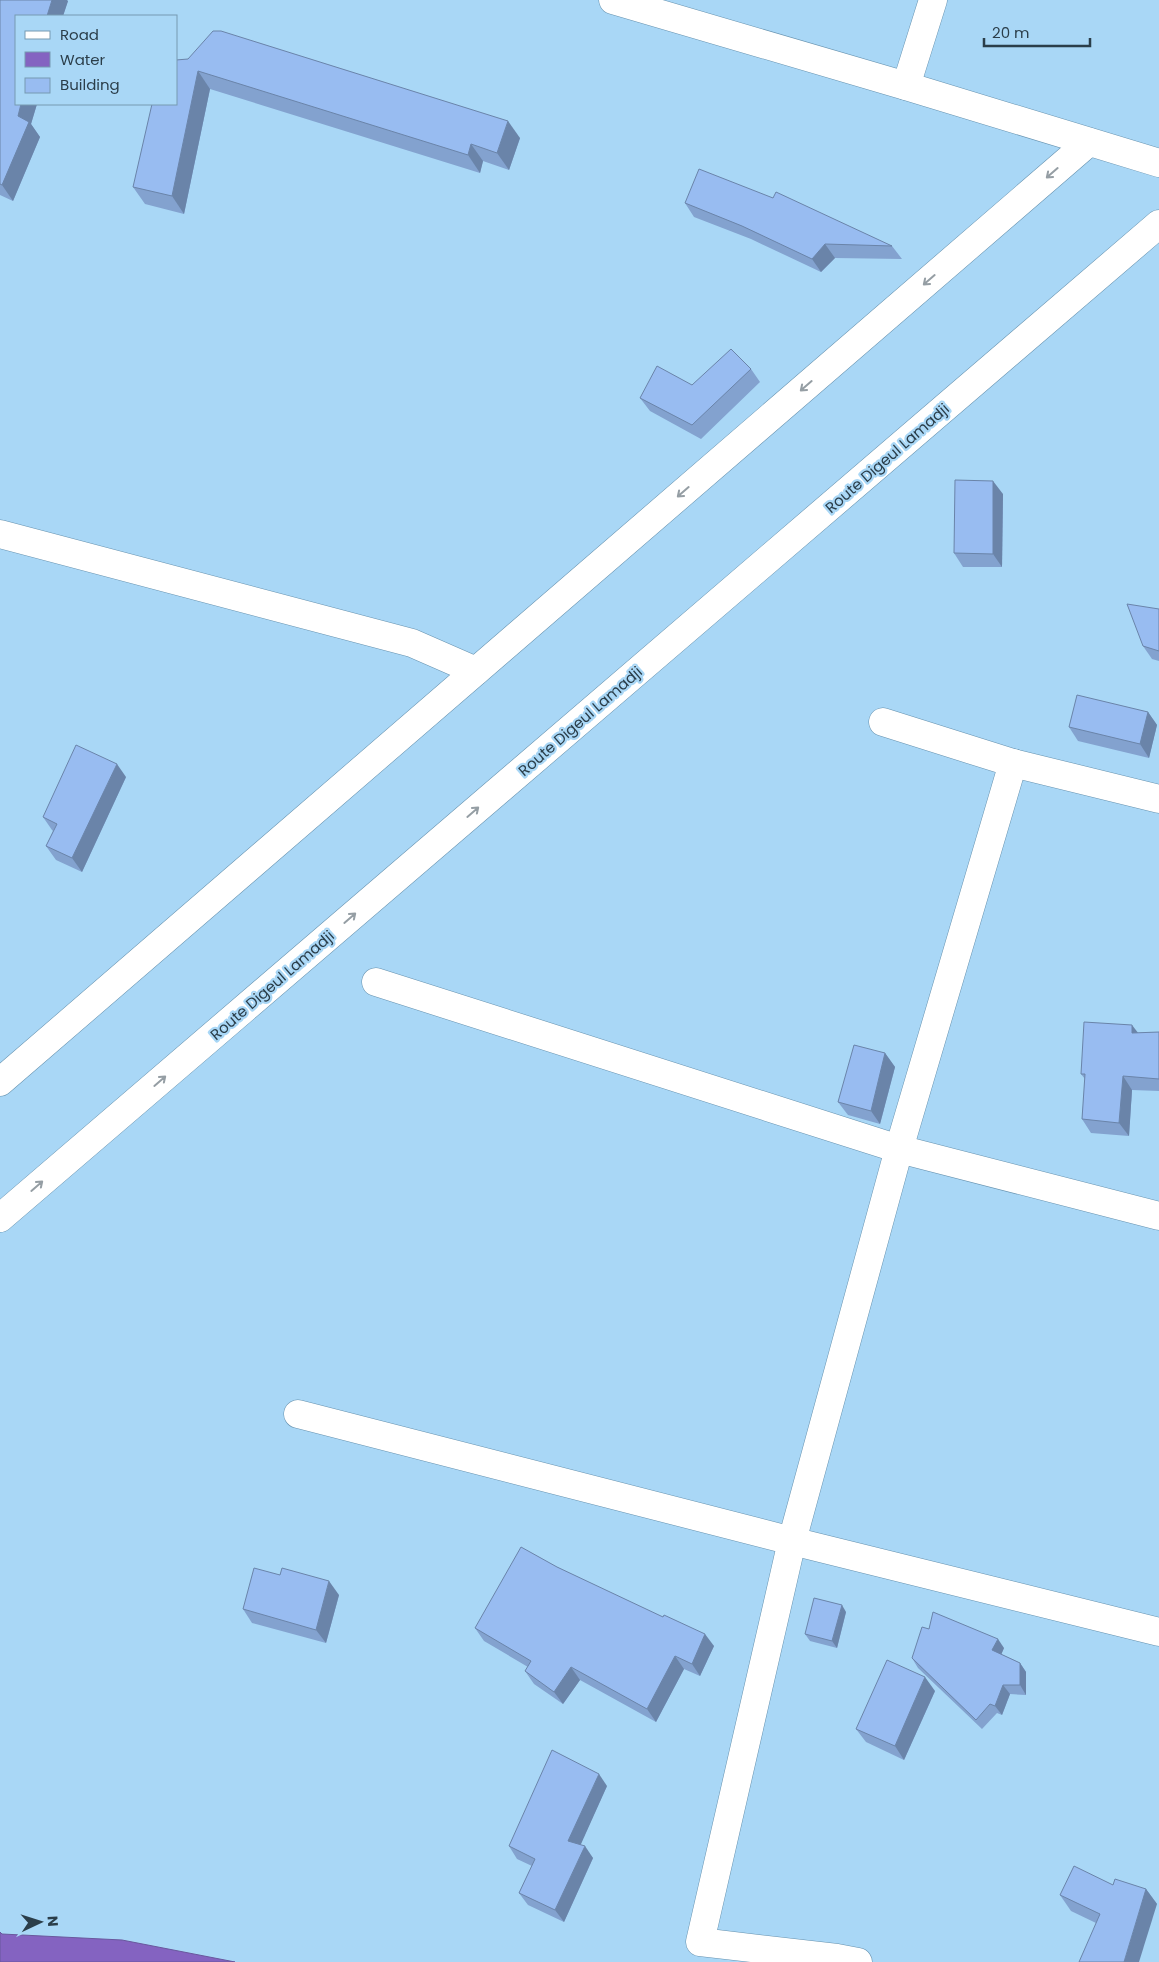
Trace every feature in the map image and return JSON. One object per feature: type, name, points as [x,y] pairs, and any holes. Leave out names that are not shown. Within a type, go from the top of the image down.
[{"type":"main road","points":[[613,0],[1159,163]]},
{"type":"main road","points":[[906,86],[933,0]]},
{"type":"main road","points":[[0,1082],[1089,142]]},
{"type":"main road","name":"Route Digeul Lamadji","points":[[0,1218],[1159,224]]},
{"type":"main road","points":[[0,534],[412,643],[476,671]]},
{"type":"main road","points":[[884,722],[1013,763],[1159,799]]},
{"type":"main road","points":[[858,1962],[700,1942],[792,1541],[899,1148],[1013,763]]},
{"type":"main road","points":[[376,982],[899,1148],[1159,1216]]},
{"type":"main road","points":[[298,1414],[792,1541],[1159,1632]]},
{"type":"water","points":[[0,1932],[2,1934],[122,1940],[235,1962],[0,1962]]},
{"type":"building","points":[[0,0],[52,0],[47,15],[15,15],[15,105],[21,105],[18,116],[29,122],[2,185],[0,184]]},
{"type":"building","points":[[213,31],[221,31],[508,121],[497,153],[471,144],[468,155],[198,71],[172,196],[133,187],[152,105],[178,105],[178,60],[188,59]]},
{"type":"building","points":[[699,169],[773,198],[776,192],[892,246],[825,244],[812,259],[742,226],[685,203]]},
{"type":"building","points":[[731,349],[751,369],[692,425],[640,398],[657,366],[692,385]]},
{"type":"building","points":[[955,480],[993,481],[993,554],[954,553]]},
{"type":"building","points":[[1127,604],[1159,609],[1159,651],[1143,646]]},
{"type":"building","points":[[1077,695],[1148,712],[1140,744],[1069,727]]},
{"type":"building","points":[[76,745],[117,764],[72,858],[46,846],[57,824],[43,817]]},
{"type":"building","points":[[1084,1022],[1132,1025],[1132,1033],[1159,1032],[1159,1079],[1123,1076],[1119,1123],[1082,1119],[1085,1074],[1081,1074]]},
{"type":"building","points":[[854,1045],[885,1053],[871,1111],[838,1102]]},
{"type":"building","points":[[521,1547],[557,1567],[663,1617],[664,1615],[705,1634],[692,1664],[675,1656],[647,1709],[571,1667],[554,1692],[525,1671],[531,1661],[475,1628]]},
{"type":"building","points":[[254,1568],[280,1575],[282,1568],[329,1581],[316,1630],[243,1609]]},
{"type":"building","points":[[814,1598],[842,1605],[832,1641],[805,1634]]},
{"type":"building","points":[[933,1612],[998,1639],[992,1650],[1020,1663],[1020,1685],[1003,1685],[995,1706],[990,1704],[976,1720],[912,1658],[922,1627],[929,1629]]},
{"type":"building","points":[[887,1660],[925,1677],[895,1746],[856,1729]]},
{"type":"building","points":[[552,1750],[599,1774],[568,1841],[585,1846],[555,1910],[519,1893],[535,1859],[509,1846]]},
{"type":"building","points":[[1074,1866],[1113,1885],[1115,1879],[1146,1889],[1124,1962],[1079,1962],[1100,1914],[1060,1895]]}]
